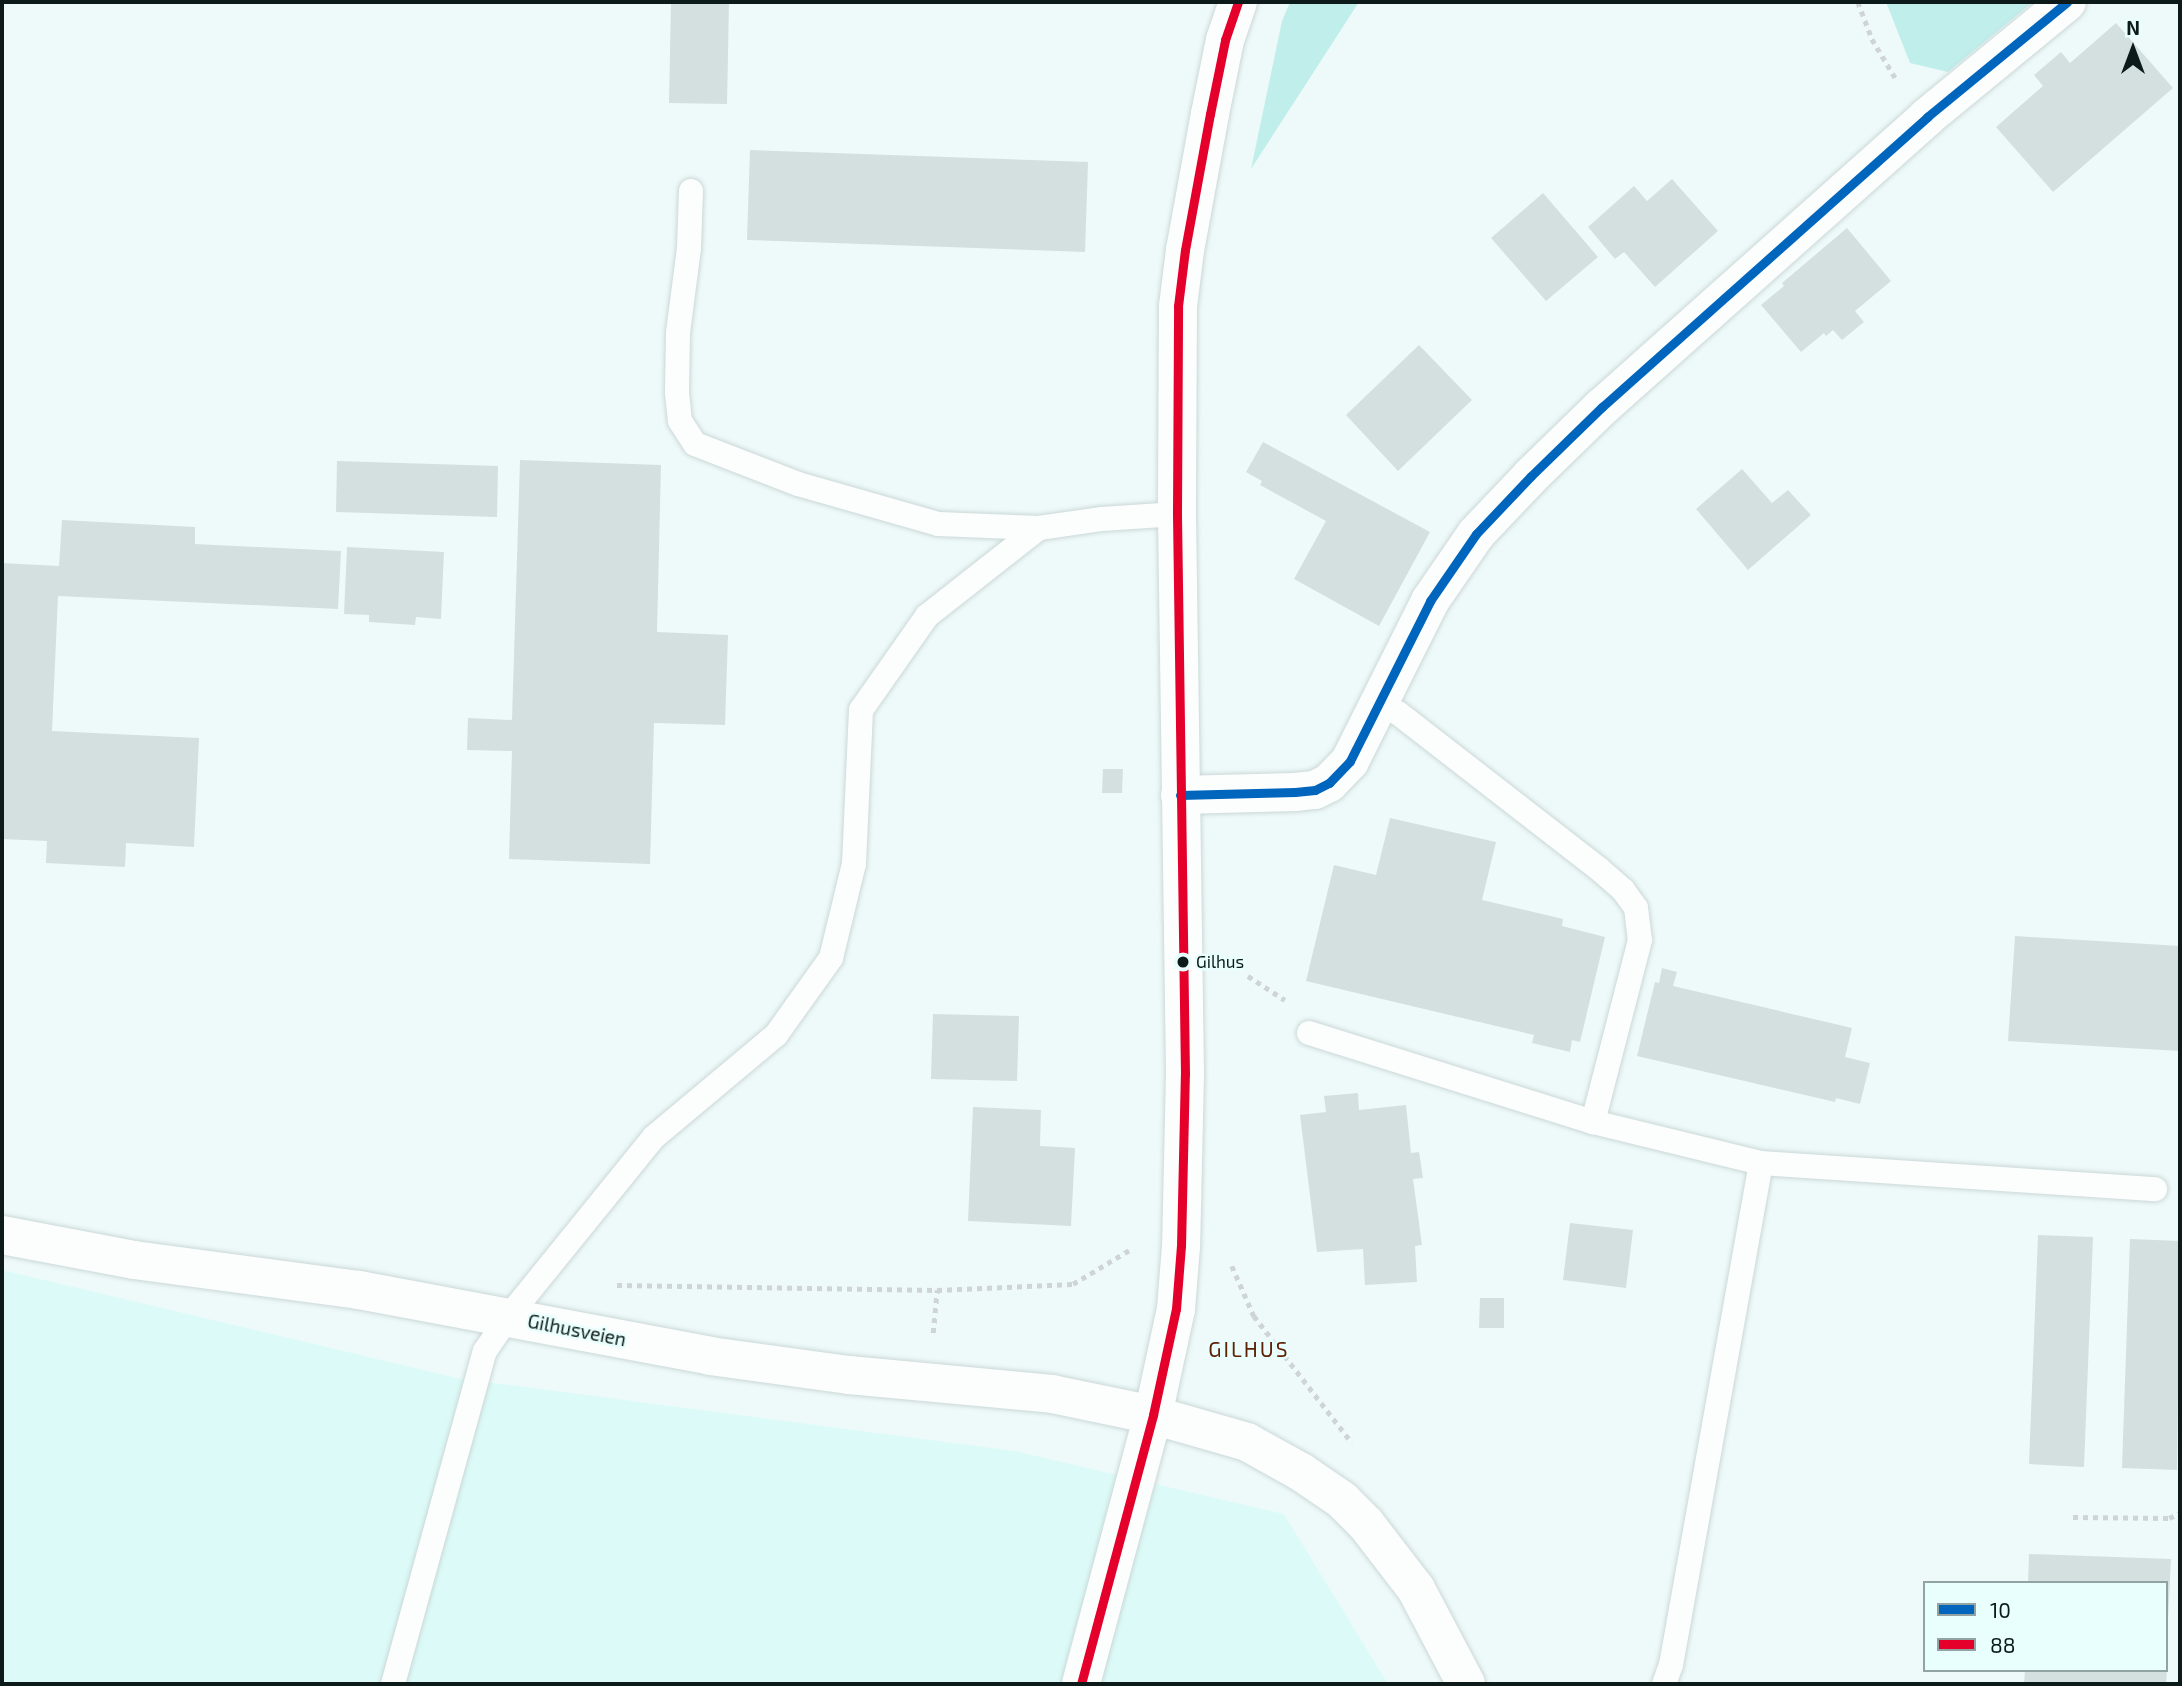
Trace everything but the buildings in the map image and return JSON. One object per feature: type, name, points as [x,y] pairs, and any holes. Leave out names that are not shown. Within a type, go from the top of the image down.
[{"type":"street","points":[[1081,1684],[1153,1415],[1175,1309],[1181,1246],[1185,1073],[1177,514],[1178,306],[1210,114],[1225,40],[1238,2]]},
{"type":"street","points":[[1180,795],[1315,790],[1329,783],[1350,761],[1430,601],[1485,525],[1602,407],[1927,117],[2067,2]]},
{"type":"street","name":"Gilhusveien","points":[[2,1235],[134,1260],[359,1290],[509,1316],[710,1356],[849,1375],[1052,1394],[1153,1415],[1247,1442],[1301,1472],[1342,1500],[1366,1524],[1416,1589],[1466,1684]]},
{"type":"lane","points":[[691,191],[689,248],[678,333],[677,393],[680,421],[695,444],[798,484],[938,524],[1039,528],[1102,519],[1177,514]]},
{"type":"lane","points":[[393,1684],[485,1351],[509,1316],[654,1137],[776,1035],[831,958],[854,864],[861,710],[927,616],[1039,528]]},
{"type":"lane","points":[[1379,703],[1398,713],[1599,869],[1623,890],[1636,908],[1640,940],[1593,1122]]},
{"type":"lane","points":[[1309,1032],[1593,1122],[1761,1163],[2155,1189]]},
{"type":"lane","points":[[1664,1684],[1671,1665],[1761,1163]]},
{"type":"path","points":[[1858,2],[1886,66],[1927,117]]},
{"type":"path","points":[[607,1285],[937,1290],[1073,1284],[1131,1249]]},
{"type":"path","points":[[1229,1255],[1238,1286],[1254,1316],[1354,1445]]},
{"type":"path","points":[[933,1339],[937,1290]]},
{"type":"path","points":[[2073,1517],[2169,1518],[2180,1513]]},
{"type":"shaded area","points":[[1290,2],[1359,2],[1251,169],[1282,21]]},
{"type":"shaded area","points":[[1886,2],[2033,2],[1948,72],[1910,63]]},
{"type":"shaded area","points":[[2,1270],[457,1378],[1015,1451],[1284,1514],[1388,1684],[2,1684]]},
{"type":"transit line","name":"88","points":[[1081,1684],[1153,1415],[1176,1309],[1181,1246],[1185,1074],[1177,514],[1178,306],[1185,250],[1210,114],[1225,40],[1238,2]]},
{"type":"transit line","name":"10","points":[[1180,795],[1295,792],[1315,790],[1329,783],[1350,761],[1430,601],[1476,534],[1602,407],[1927,117],[2067,2]]},
{"type":"place","name":"Gilhus","points":[[1183,962]]},
{"type":"district","name":"GILHUS","points":[[1249,1349]]}]
